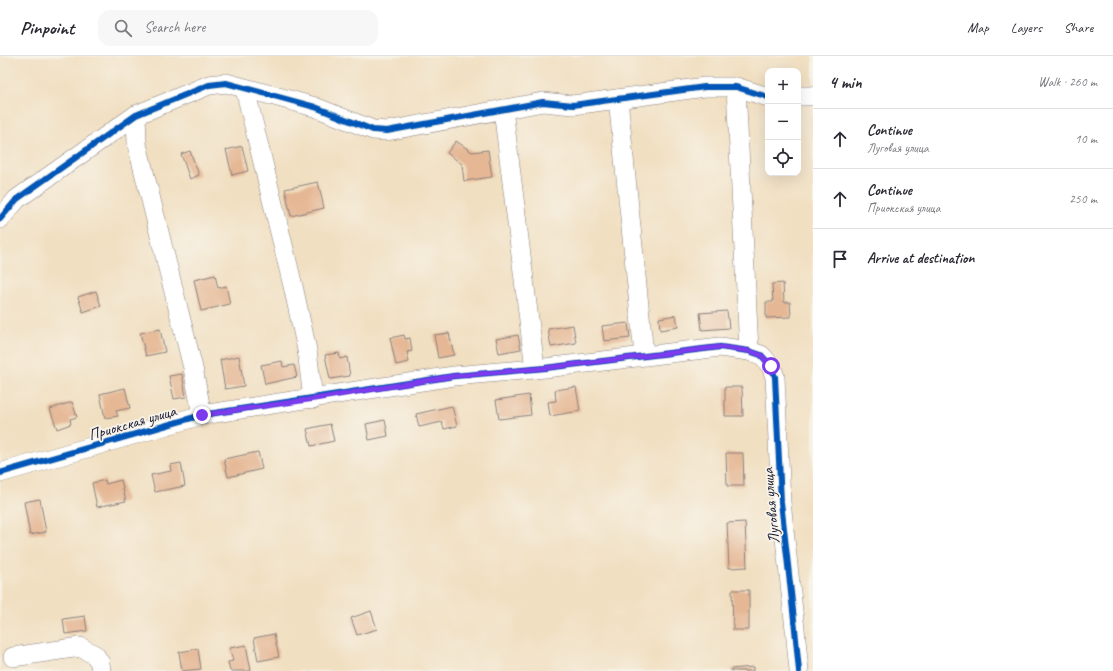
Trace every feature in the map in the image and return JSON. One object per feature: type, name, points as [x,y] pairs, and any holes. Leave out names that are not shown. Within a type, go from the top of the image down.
[{"type":"street","points":[[0,219],[17,200],[136,115],[209,85],[226,84],[315,107],[373,130],[387,131],[543,102],[573,105],[705,87],[736,87],[765,96]]},
{"type":"street","points":[[736,87],[749,351]]},
{"type":"street","points":[[245,89],[295,293],[307,350],[314,399]]},
{"type":"street","points":[[801,96],[813,96]]},
{"type":"street","points":[[618,99],[644,355]]},
{"type":"street","points":[[503,109],[535,369]]},
{"type":"street","points":[[136,115],[137,144],[193,368],[202,415]]},
{"type":"street","name":"Приокская улица","points":[[0,473],[202,415],[314,399],[454,376],[535,369],[720,347],[749,351]]},
{"type":"street","name":"Луговая улица","points":[[749,351],[761,355],[771,366],[775,377],[781,502],[796,629],[799,671]]},
{"type":"street","points":[[14,657],[80,647],[95,655],[100,663],[101,671]]},
{"type":"building","points":[[456,141],[472,152],[488,150],[492,177],[464,181],[462,164],[447,153]]},
{"type":"building","points":[[242,146],[248,171],[232,175],[226,150]]},
{"type":"building","points":[[190,151],[199,175],[190,179],[181,154]]},
{"type":"building","points":[[318,182],[324,208],[291,216],[285,189]]},
{"type":"building","points":[[215,275],[218,288],[226,286],[230,304],[201,311],[194,280]]},
{"type":"building","points":[[783,283],[784,302],[790,302],[791,317],[766,318],[766,302],[773,302],[772,284]]},
{"type":"building","points":[[96,291],[101,306],[83,312],[78,297]]},
{"type":"building","points":[[727,311],[729,328],[702,330],[700,313]]},
{"type":"building","points":[[676,315],[678,327],[660,330],[659,318]]},
{"type":"building","points":[[628,323],[630,338],[604,341],[602,326]]},
{"type":"building","points":[[573,325],[576,343],[551,347],[548,329]]},
{"type":"building","points":[[160,329],[165,352],[146,356],[140,333]]},
{"type":"building","points":[[449,333],[454,355],[438,358],[434,335]]},
{"type":"building","points":[[404,335],[405,339],[410,338],[412,351],[407,352],[409,362],[396,365],[390,338]]},
{"type":"building","points":[[518,335],[521,349],[499,353],[496,339]]},
{"type":"building","points":[[339,353],[340,359],[347,357],[350,376],[330,379],[325,355]]},
{"type":"building","points":[[239,356],[244,386],[225,389],[220,360]]},
{"type":"building","points":[[282,361],[283,367],[294,365],[297,377],[265,384],[261,365]]},
{"type":"building","points":[[182,374],[186,397],[174,399],[169,376]]},
{"type":"building","points":[[576,387],[580,411],[550,416],[548,402],[556,401],[555,390]]},
{"type":"building","points":[[725,387],[742,387],[743,416],[725,416]]},
{"type":"building","points":[[125,388],[130,408],[116,411],[118,416],[105,418],[100,394]]},
{"type":"building","points":[[529,395],[531,415],[499,419],[496,400]]},
{"type":"building","points":[[72,402],[77,417],[70,419],[71,424],[57,429],[50,409]]},
{"type":"building","points":[[452,406],[457,426],[444,429],[442,422],[419,427],[416,414]]},
{"type":"building","points":[[385,420],[388,436],[369,440],[366,424]]},
{"type":"building","points":[[330,424],[334,441],[311,446],[307,429]]},
{"type":"building","points":[[258,452],[262,469],[228,477],[224,459]]},
{"type":"building","points":[[726,453],[743,453],[744,486],[727,486]]},
{"type":"building","points":[[181,463],[185,486],[155,492],[151,475],[171,471],[170,465]]},
{"type":"building","points":[[105,480],[106,484],[121,480],[126,501],[97,507],[92,483]]},
{"type":"building","points":[[40,499],[46,532],[30,535],[24,502]]},
{"type":"building","points":[[745,522],[747,567],[729,568],[727,523]]},
{"type":"building","points":[[732,590],[749,590],[749,630],[733,630]]},
{"type":"building","points":[[371,611],[377,629],[357,635],[351,618]]},
{"type":"building","points":[[85,616],[87,631],[65,634],[63,619]]},
{"type":"building","points":[[274,634],[279,657],[258,661],[254,638]]},
{"type":"building","points":[[246,645],[251,671],[230,671],[228,662],[233,661],[230,648]]},
{"type":"building","points":[[198,649],[201,669],[182,671],[179,652]]},
{"type":"building","points":[[753,667],[753,671],[731,671],[731,669]]},
{"type":"cycle path","points":[[0,219],[17,199],[136,115],[209,85],[226,83],[315,107],[373,130],[387,131],[543,102],[573,105],[705,87],[736,87],[765,96]]},
{"type":"cycle path","points":[[0,473],[202,415],[454,376],[545,368],[720,347],[749,351],[761,355],[771,366],[775,377],[781,502],[799,671]]},
{"type":"route","points":[[202,415],[314,399],[454,376],[545,368],[720,347],[749,351],[761,355],[771,366]]}]
